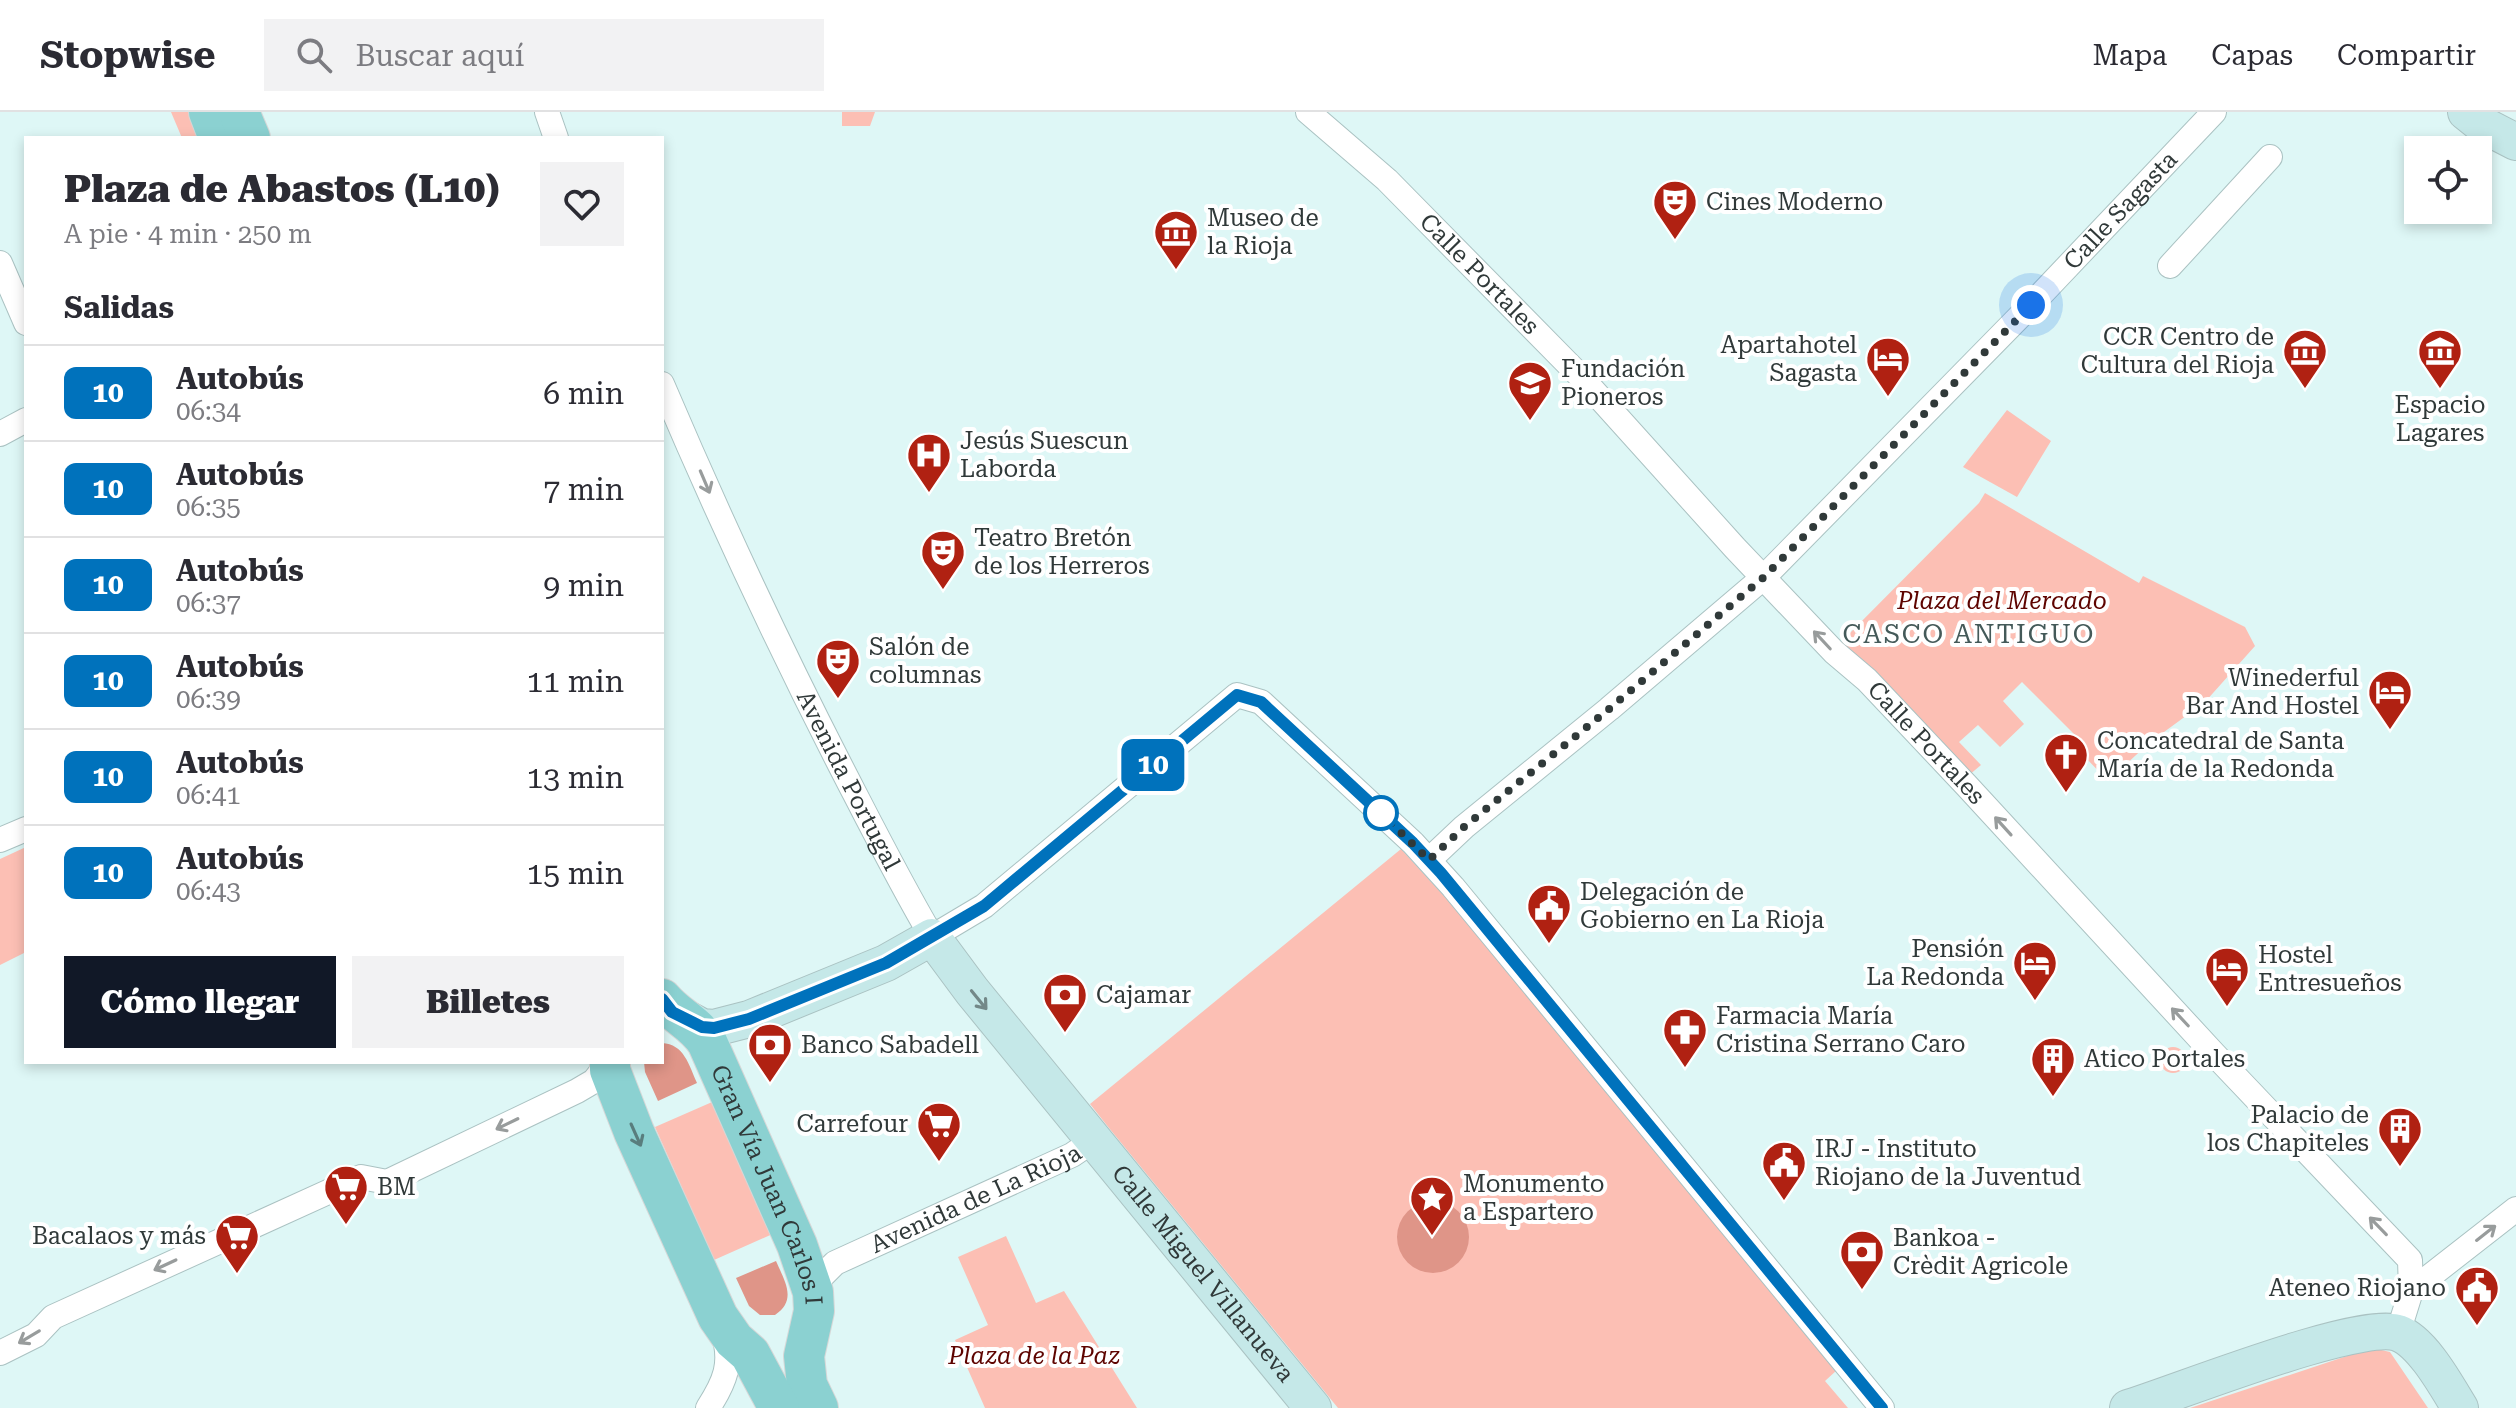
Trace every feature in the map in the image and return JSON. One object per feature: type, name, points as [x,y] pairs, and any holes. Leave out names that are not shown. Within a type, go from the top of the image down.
[{"type":"main road","points":[[209,112],[218,136]]},
{"type":"main road","points":[[239,112],[249,136]]},
{"type":"main road","points":[[2466,112],[2481,124],[2516,142]]},
{"type":"main road","points":[[722,1039],[749,1019],[886,963],[932,937]]},
{"type":"main road","name":"Avenida Portugal","points":[[932,937],[972,991],[1094,1140]]},
{"type":"main road","name":"Gran Vía Juan Carlos I","points":[[671,1011],[703,1035],[722,1039],[797,1245],[811,1311],[804,1356],[807,1385],[818,1408]]},
{"type":"main road","points":[[610,1064],[628,1118],[718,1317],[734,1340],[749,1380]]},
{"type":"main road","name":"Calle Miguel Villanueva","points":[[1094,1140],[1313,1408]]},
{"type":"main road","name":"Gran Vía Juan Carlos I","points":[[749,1380],[769,1356],[792,1348],[811,1311]]},
{"type":"main road","points":[[2128,1408],[2329,1341],[2387,1332],[2412,1342],[2433,1366],[2460,1408]]},
{"type":"street","points":[[547,112],[555,136]]},
{"type":"street","name":"Calle Portales","points":[[1308,112],[1387,180],[1581,377],[1764,577],[1967,786],[2214,1054],[2410,1260],[2411,1291]]},
{"type":"street","name":"Calle Sagasta","points":[[1429,860],[1464,827],[1764,577],[2071,264],[2214,112]]},
{"type":"street","points":[[2170,266],[2270,157]]},
{"type":"street","points":[[0,263],[24,318]]},
{"type":"street","name":"Avenida Portugal","points":[[664,389],[805,696],[905,893],[932,937]]},
{"type":"street","points":[[0,434],[24,421]]},
{"type":"street","points":[[932,937],[984,906],[1237,695],[1261,702],[1429,860],[1610,1075],[1882,1408]]},
{"type":"street","points":[[0,840],[24,830]]},
{"type":"street","points":[[0,1353],[36,1335],[53,1317],[361,1177],[387,1182],[577,1091],[594,1081],[608,1064]]},
{"type":"street","name":"Avenida de La Rioja","points":[[797,1245],[805,1254],[823,1260],[856,1252],[1072,1155],[1094,1140]]},
{"type":"street","points":[[2387,1332],[2411,1291],[2516,1209]]},
{"type":"street","name":"Avenida de La Rioja","points":[[811,1311],[816,1282],[824,1272],[856,1252]]},
{"type":"street","points":[[708,1408],[749,1380]]},
{"type":"green space","points":[[171,112],[190,112],[197,136],[181,136]]},
{"type":"green space","points":[[842,112],[875,112],[870,126],[842,126]]},
{"type":"green space","points":[[2007,410],[2051,441],[2017,497],[1963,467]]},
{"type":"green space","name":"Plaza del Mercado","points":[[1985,493],[2139,583],[2143,576],[2245,627],[2255,646],[2205,702],[2149,743],[2108,781],[2085,757],[2087,755],[2082,750],[2086,746],[2022,682],[2003,701],[2024,724],[2000,747],[1978,725],[1959,742],[1981,765],[1962,781],[1834,652],[1979,503]]},
{"type":"green space","points":[[24,848],[24,953],[0,965],[0,859]]},
{"type":"green space","points":[[1401,849],[1468,922],[1837,1370],[1825,1381],[1848,1408],[1338,1408],[1109,1128],[1090,1104]]},
{"type":"green space","points":[[2173,1047],[2182,1051],[2186,1060],[2182,1069],[2173,1073],[2164,1069],[2160,1060],[2164,1051]]},
{"type":"green space","points":[[719,1099],[777,1232],[714,1260],[655,1127]]},
{"type":"green space","name":"Plaza de la Paz","points":[[1006,1236],[1036,1303],[1064,1291],[1137,1408],[985,1408],[955,1340],[988,1325],[958,1257]]},
{"type":"green space","points":[[2377,1349],[2390,1352],[2428,1408],[2190,1408],[2359,1352]]},
{"type":"shaded area","points":[[664,1043],[669,1044],[681,1051],[697,1083],[658,1101],[644,1064],[664,1064]]},
{"type":"shaded area","points":[[1440,1201],[1459,1211],[1467,1223],[1467,1251],[1459,1263],[1447,1271],[1426,1273],[1407,1263],[1399,1251],[1397,1230],[1407,1211],[1419,1203]]},
{"type":"shaded area","points":[[776,1261],[787,1290],[786,1303],[775,1315],[760,1315],[749,1306],[736,1278]]},
{"type":"bus line","name":"10","points":[[664,1002],[672,1012],[702,1027],[714,1028],[749,1019],[886,963],[984,906],[1237,695],[1261,702],[1413,843],[1441,873],[1882,1408]]},
{"type":"place","name":"Cines Moderno","points":[[1675,241]]},
{"type":"place","name":"Museo de la Rioja","points":[[1176,271]]},
{"type":"place","name":"CCR Centro de Cultura del Rioja","points":[[2305,390]]},
{"type":"place","name":"Espacio Lagares","points":[[2440,390]]},
{"type":"place","name":"Apartahotel Sagasta","points":[[1888,398]]},
{"type":"place","name":"Fundación Pioneros","points":[[1530,422]]},
{"type":"place","name":"Jesús Suescun Laborda","points":[[929,494]]},
{"type":"place","name":"Teatro Bretón de los Herreros","points":[[943,591]]},
{"type":"place","name":"Salón de columnas","points":[[838,700]]},
{"type":"place","name":"Winederful Bar And Hostel","points":[[2390,731]]},
{"type":"place","name":"Concatedral de Santa María de la Redonda","points":[[2066,794]]},
{"type":"place","name":"Delegación de Gobierno en La Rioja","points":[[1549,945]]},
{"type":"place","name":"Pensión La Redonda","points":[[2035,1002]]},
{"type":"place","name":"Hostel Entresueños","points":[[2227,1008]]},
{"type":"place","name":"Cajamar","points":[[1065,1034]]},
{"type":"place","name":"Farmacia María Cristina Serrano Caro","points":[[1685,1069]]},
{"type":"place","name":"Banco Sabadell","points":[[770,1084]]},
{"type":"place","name":"Atico Portales","points":[[2053,1098]]},
{"type":"place","name":"Carrefour","points":[[939,1163]]},
{"type":"place","name":"Palacio de los Chapiteles","points":[[2400,1168]]},
{"type":"place","name":"IRJ - Instituto Riojano de la Juventud","points":[[1784,1202]]},
{"type":"place","name":"BM","points":[[346,1226]]},
{"type":"place","name":"Monumento a Espartero","points":[[1432,1237]]},
{"type":"place","name":"Bacalaos y más","points":[[237,1275]]},
{"type":"place","name":"Bankoa - Crèdit Agricole","points":[[1862,1291]]},
{"type":"place","name":"Ateneo Riojano","points":[[2477,1327]]},
{"type":"district","name":"CASCO ANTIGUO","points":[[1969,634]]},
{"type":"route","points":[[1381,813],[1429,860],[1464,827],[1751,589],[2031,305]]}]
